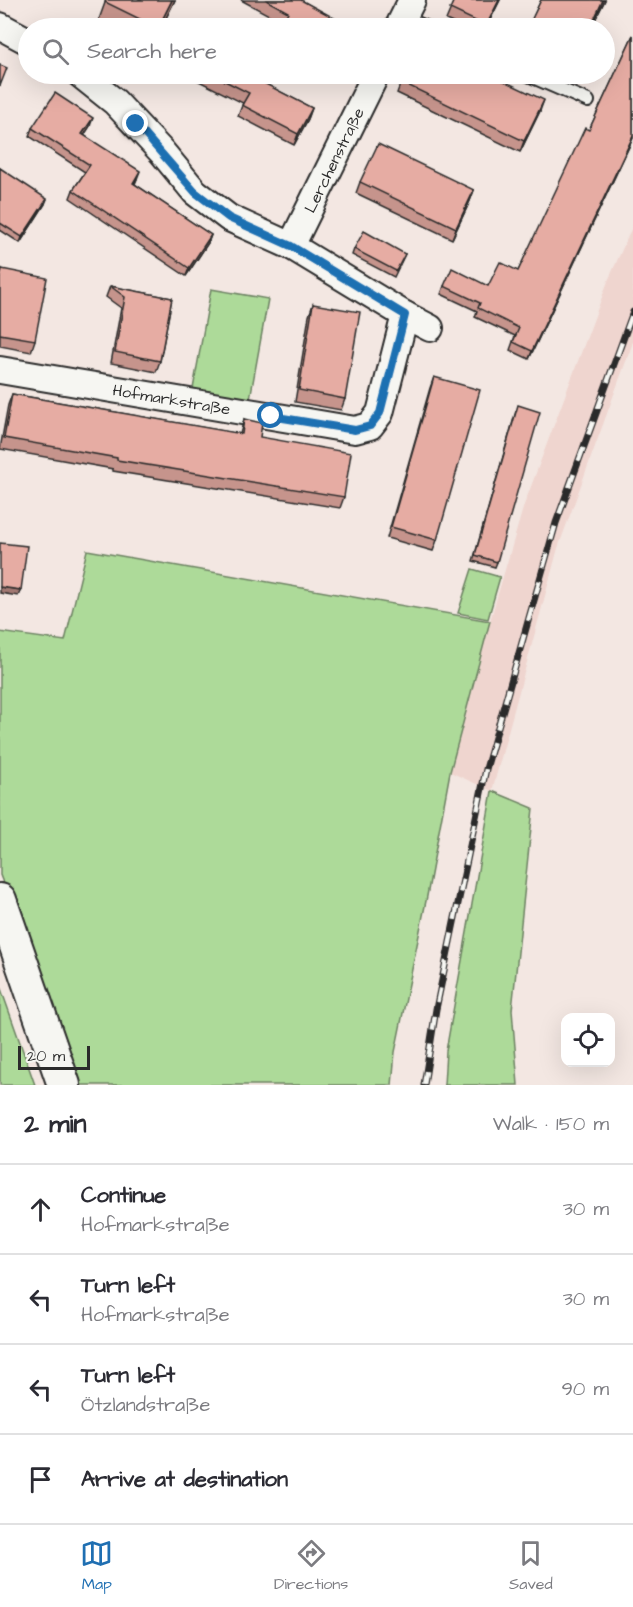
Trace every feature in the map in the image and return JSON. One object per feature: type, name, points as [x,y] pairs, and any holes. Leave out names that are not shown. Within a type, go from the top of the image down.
[{"type":"street","points":[[0,26],[18,36]]},
{"type":"street","points":[[93,84],[116,102],[195,192],[229,218],[291,246],[430,328]]},
{"type":"street","name":"Lerchenstraße","points":[[291,246],[371,84]]},
{"type":"street","name":"Hofmarkstraße","points":[[0,370],[355,430],[370,426],[380,413],[405,315]]},
{"type":"street","points":[[0,900],[64,1085]]},
{"type":"lane","points":[[549,84],[588,101]]},
{"type":"shaded area","points":[[633,225],[633,342],[558,548],[492,791],[450,772],[524,505],[608,281]]},
{"type":"green space","points":[[211,289],[268,299],[250,399],[193,389]]},
{"type":"green space","points":[[87,550],[490,621],[450,772],[395,1052],[392,1085],[81,1085],[0,875],[0,632],[65,641]]},
{"type":"green space","points":[[472,569],[500,577],[488,619],[458,613]]},
{"type":"green space","points":[[492,791],[533,808],[512,1010],[518,1085],[444,1085],[446,1051]]},
{"type":"green space","points":[[0,986],[35,1085],[0,1085]]},
{"type":"building","points":[[106,0],[172,0],[163,18],[138,18],[105,2]]},
{"type":"building","points":[[266,0],[301,0],[334,18],[285,18],[288,12]]},
{"type":"building","points":[[454,0],[499,0],[490,18],[469,18],[450,9]]},
{"type":"building","points":[[541,0],[603,0],[595,18],[532,18]]},
{"type":"building","points":[[633,35],[633,136],[532,351],[513,342],[519,328],[478,308],[480,303],[444,286],[452,268],[488,286],[500,262],[518,271],[585,128],[589,130],[610,84],[615,84],[615,74]]},
{"type":"building","points":[[0,65],[7,68],[0,86]]},
{"type":"building","points":[[231,84],[266,84],[312,108],[298,134],[242,105],[249,93]]},
{"type":"building","points":[[405,84],[510,84],[544,100],[524,141]]},
{"type":"building","points":[[55,93],[93,118],[82,134],[140,171],[133,183],[211,235],[189,268],[73,190],[90,165],[32,128]]},
{"type":"building","points":[[378,144],[474,190],[456,228],[360,182]]},
{"type":"building","points":[[0,168],[47,199],[22,237],[0,223]]},
{"type":"building","points":[[364,231],[405,254],[396,271],[354,249]]},
{"type":"building","points":[[2,269],[47,278],[35,340],[0,334]]},
{"type":"building","points":[[110,286],[172,298],[160,361],[115,352],[125,297]]},
{"type":"building","points":[[313,304],[360,312],[345,399],[299,390]]},
{"type":"building","points":[[434,377],[480,390],[437,540],[391,527]]},
{"type":"building","points":[[12,394],[242,434],[244,419],[262,423],[260,437],[351,453],[344,497],[117,460],[117,458],[4,438]]},
{"type":"building","points":[[518,405],[540,412],[497,562],[475,555]]},
{"type":"building","points":[[0,543],[27,546],[21,590],[0,587]]},
{"type":"railway","points":[[424,1085],[436,1009],[486,769],[556,523],[633,312]]},
{"type":"route","points":[[136,124],[195,192],[229,218],[291,246],[405,315],[380,413],[370,426],[355,430],[271,416]]}]
